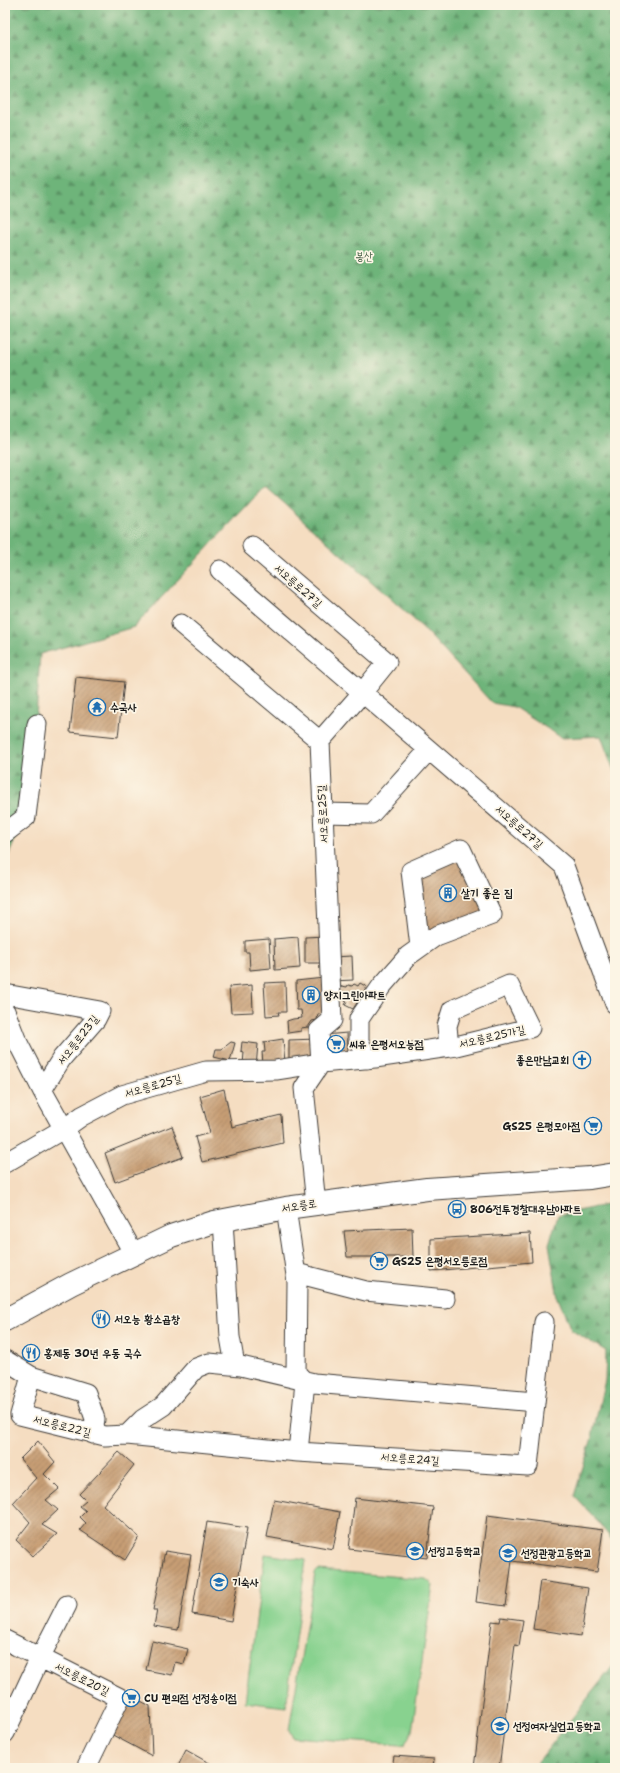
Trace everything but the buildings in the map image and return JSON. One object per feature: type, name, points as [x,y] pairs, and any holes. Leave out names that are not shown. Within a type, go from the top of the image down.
[{"type":"main road","name":"서오릉로","points":[[5,1320],[71,1284],[171,1236],[223,1220],[286,1208],[427,1189],[590,1178],[615,1174]]},
{"type":"street","name":"서오릉로27길","points":[[252,546],[386,662],[362,693]]},
{"type":"street","name":"서오릉로27길","points":[[220,570],[564,866],[615,1004]]},
{"type":"street","points":[[181,624],[320,741],[362,693]]},
{"type":"street","points":[[5,832],[26,817],[37,724]]},
{"type":"street","name":"서오릉로25길","points":[[5,1163],[65,1128],[82,1116],[122,1095],[206,1071],[276,1070],[321,1063],[319,1031],[332,1020],[320,741]]},
{"type":"street","points":[[323,813],[371,814],[429,750]]},
{"type":"street","points":[[367,1059],[359,1041],[359,1019],[381,988],[408,956],[436,936],[492,915],[461,849],[411,871],[420,947]]},
{"type":"street","name":"서오릉로23길","points":[[5,994],[100,1011],[96,1019],[62,1058],[42,1090]]},
{"type":"street","points":[[5,1011],[10,1045],[42,1090],[65,1128],[134,1254]]},
{"type":"street","name":"서오릉로25가길","points":[[321,1063],[367,1059],[449,1047]]},
{"type":"street","points":[[316,1204],[304,1088],[321,1063]]},
{"type":"street","points":[[286,1208],[296,1273],[296,1373],[305,1382]]},
{"type":"street","points":[[223,1220],[230,1337],[235,1366]]},
{"type":"street","points":[[296,1273],[366,1291],[445,1299]]},
{"type":"street","name":"서오릉로24길","points":[[298,1452],[528,1466],[544,1322]]},
{"type":"street","points":[[5,1360],[31,1376],[86,1393],[95,1419],[93,1434]]},
{"type":"street","points":[[127,1435],[143,1419],[163,1406],[196,1368],[209,1364],[235,1366],[305,1382],[535,1402]]},
{"type":"street","name":"서오릉로22길","points":[[31,1376],[20,1415],[105,1436],[127,1435],[298,1452]]},
{"type":"street","points":[[298,1452],[305,1382]]},
{"type":"street","points":[[5,1733],[67,1605]]},
{"type":"street","name":"서오릉로20길","points":[[5,1640],[120,1698],[86,1768]]},
{"type":"green space","name":"봉산","points":[[5,5],[615,5],[615,774],[601,736],[562,738],[514,707],[492,703],[422,627],[265,486],[134,627],[40,654],[31,801],[5,864]]},
{"type":"green space","points":[[615,1203],[615,1544],[595,1518],[574,1496],[591,1441],[605,1380],[606,1351],[571,1330],[558,1298],[549,1244],[558,1215]]},
{"type":"green space","points":[[265,1554],[306,1560],[286,1707],[245,1702]]},
{"type":"green space","points":[[318,1570],[426,1579],[433,1585],[412,1731],[405,1744],[400,1745],[293,1737],[289,1730],[315,1573]]},
{"type":"green space","points":[[615,1663],[615,1768],[534,1768],[534,1767]]},
{"type":"place","name":"수국사","points":[[97,707]]},
{"type":"place","name":"살기 좋은 집","points":[[448,893]]},
{"type":"place","name":"양지그린아파트","points":[[311,995]]},
{"type":"place","name":"씨유 은평서오능점","points":[[336,1044]]},
{"type":"place","name":"좋은만남교회","points":[[582,1060]]},
{"type":"place","name":"GS25 은평모아점","points":[[593,1126]]},
{"type":"place","name":"806전투경찰대우남아파트","points":[[457,1209]]},
{"type":"place","name":"GS25 은평서오릉로점","points":[[379,1261]]},
{"type":"place","name":"서오능 황소곱창","points":[[101,1319]]},
{"type":"place","name":"홍제동 30년 우동 국수","points":[[31,1353]]},
{"type":"place","name":"선정고등학교","points":[[415,1551]]},
{"type":"place","name":"선정관광고등학교","points":[[508,1553]]},
{"type":"place","name":"기숙사","points":[[219,1582]]},
{"type":"place","name":"CU 편의점 선정송이점","points":[[131,1698]]},
{"type":"place","name":"선정여자실업고등학교","points":[[500,1726]]}]
